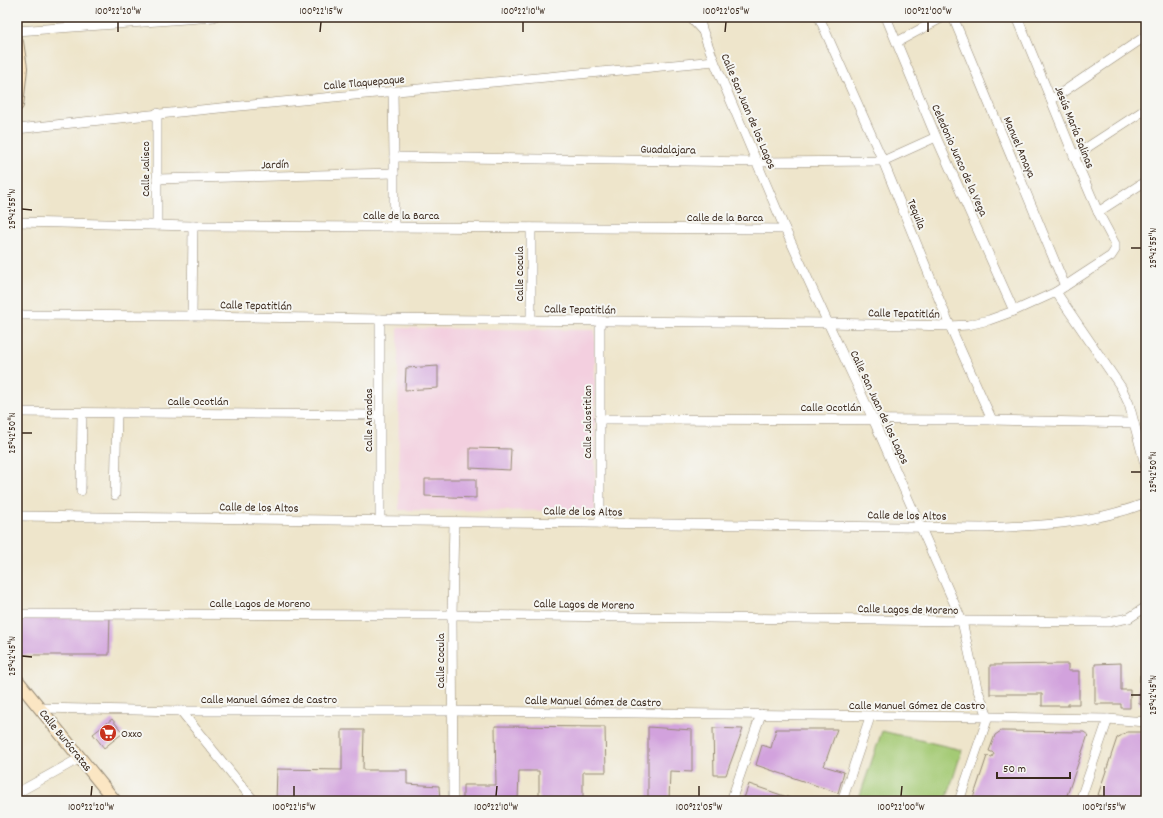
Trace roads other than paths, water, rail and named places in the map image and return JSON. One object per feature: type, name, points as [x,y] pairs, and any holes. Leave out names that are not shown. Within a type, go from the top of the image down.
[{"type":"street","points":[[17,31],[214,17]]},
{"type":"street","name":"Calle San Juan de los Lagos","points":[[690,17],[702,29]]},
{"type":"street","name":"Calle San Juan de los Lagos","points":[[699,17],[714,61],[758,162],[785,229],[873,419],[962,621],[978,688],[988,717]]},
{"type":"street","name":"Tequila","points":[[819,17],[883,161],[950,326],[992,420]]},
{"type":"street","name":"Celedonio Junco de la Vega","points":[[886,17],[936,138],[1014,312]]},
{"type":"street","points":[[897,42],[943,17]]},
{"type":"street","name":"Manuel Amaya","points":[[953,17],[1065,286]]},
{"type":"street","name":"Jesús María Salinas","points":[[1017,17],[1098,212],[1115,244]]},
{"type":"street","points":[[1051,100],[1146,36]]},
{"type":"street","points":[[17,42],[21,68],[17,105]]},
{"type":"street","name":"Calle Tlaquepaque","points":[[17,129],[157,114],[714,61]]},
{"type":"street","points":[[393,91],[394,227]]},
{"type":"street","points":[[1074,156],[1146,108]]},
{"type":"street","name":"Calle Jalisco","points":[[157,114],[157,225]]},
{"type":"street","name":"Guadalajara","points":[[394,157],[758,162],[883,161],[936,138]]},
{"type":"street","name":"Jardín","points":[[157,179],[394,173]]},
{"type":"street","points":[[1098,212],[1146,180]]},
{"type":"street","name":"Calle de la Barca","points":[[17,222],[193,226],[785,229]]},
{"type":"street","points":[[192,316],[193,226]]},
{"type":"street","name":"Calle Cocula","points":[[531,228],[531,320]]},
{"type":"street","name":"Calle Tepatitlán","points":[[17,315],[968,325],[1014,312],[1056,292],[1110,256],[1115,250],[1115,244]]},
{"type":"street","points":[[1056,292],[1121,387],[1129,404],[1146,468]]},
{"type":"street","name":"Calle Arandas","points":[[380,319],[380,520]]},
{"type":"street","name":"Calle Jalostitlan","points":[[600,322],[600,523]]},
{"type":"street","name":"Calle Ocotlán","points":[[17,412],[379,414]]},
{"type":"street","points":[[82,412],[82,491]]},
{"type":"street","points":[[115,495],[118,413]]},
{"type":"street","name":"Calle Ocotlán","points":[[599,418],[992,420],[1134,423]]},
{"type":"street","name":"Calle de los Altos","points":[[17,516],[921,528],[997,527],[1056,524],[1091,520],[1109,516],[1146,503]]},
{"type":"street","name":"Calle Cocula","points":[[453,801],[452,615],[454,522]]},
{"type":"street","name":"Calle Lagos de Moreno","points":[[17,614],[452,615],[1108,622],[1129,618],[1146,606]]},
{"type":"street","name":"Calle Burócratas","points":[[17,680],[115,801]]},
{"type":"street","name":"Calle Manuel Gómez de Castro","points":[[40,708],[181,711],[452,711],[761,714],[870,717],[1108,719],[1146,722]]},
{"type":"street","points":[[181,711],[254,801]]},
{"type":"street","points":[[731,801],[761,714]]},
{"type":"street","points":[[842,801],[870,717]]},
{"type":"street","points":[[959,801],[988,717]]},
{"type":"street","points":[[1080,801],[1108,719]]},
{"type":"street","points":[[17,793],[80,758]]},
{"type":"place","name":"Oxxo","points":[[108,733]]}]
